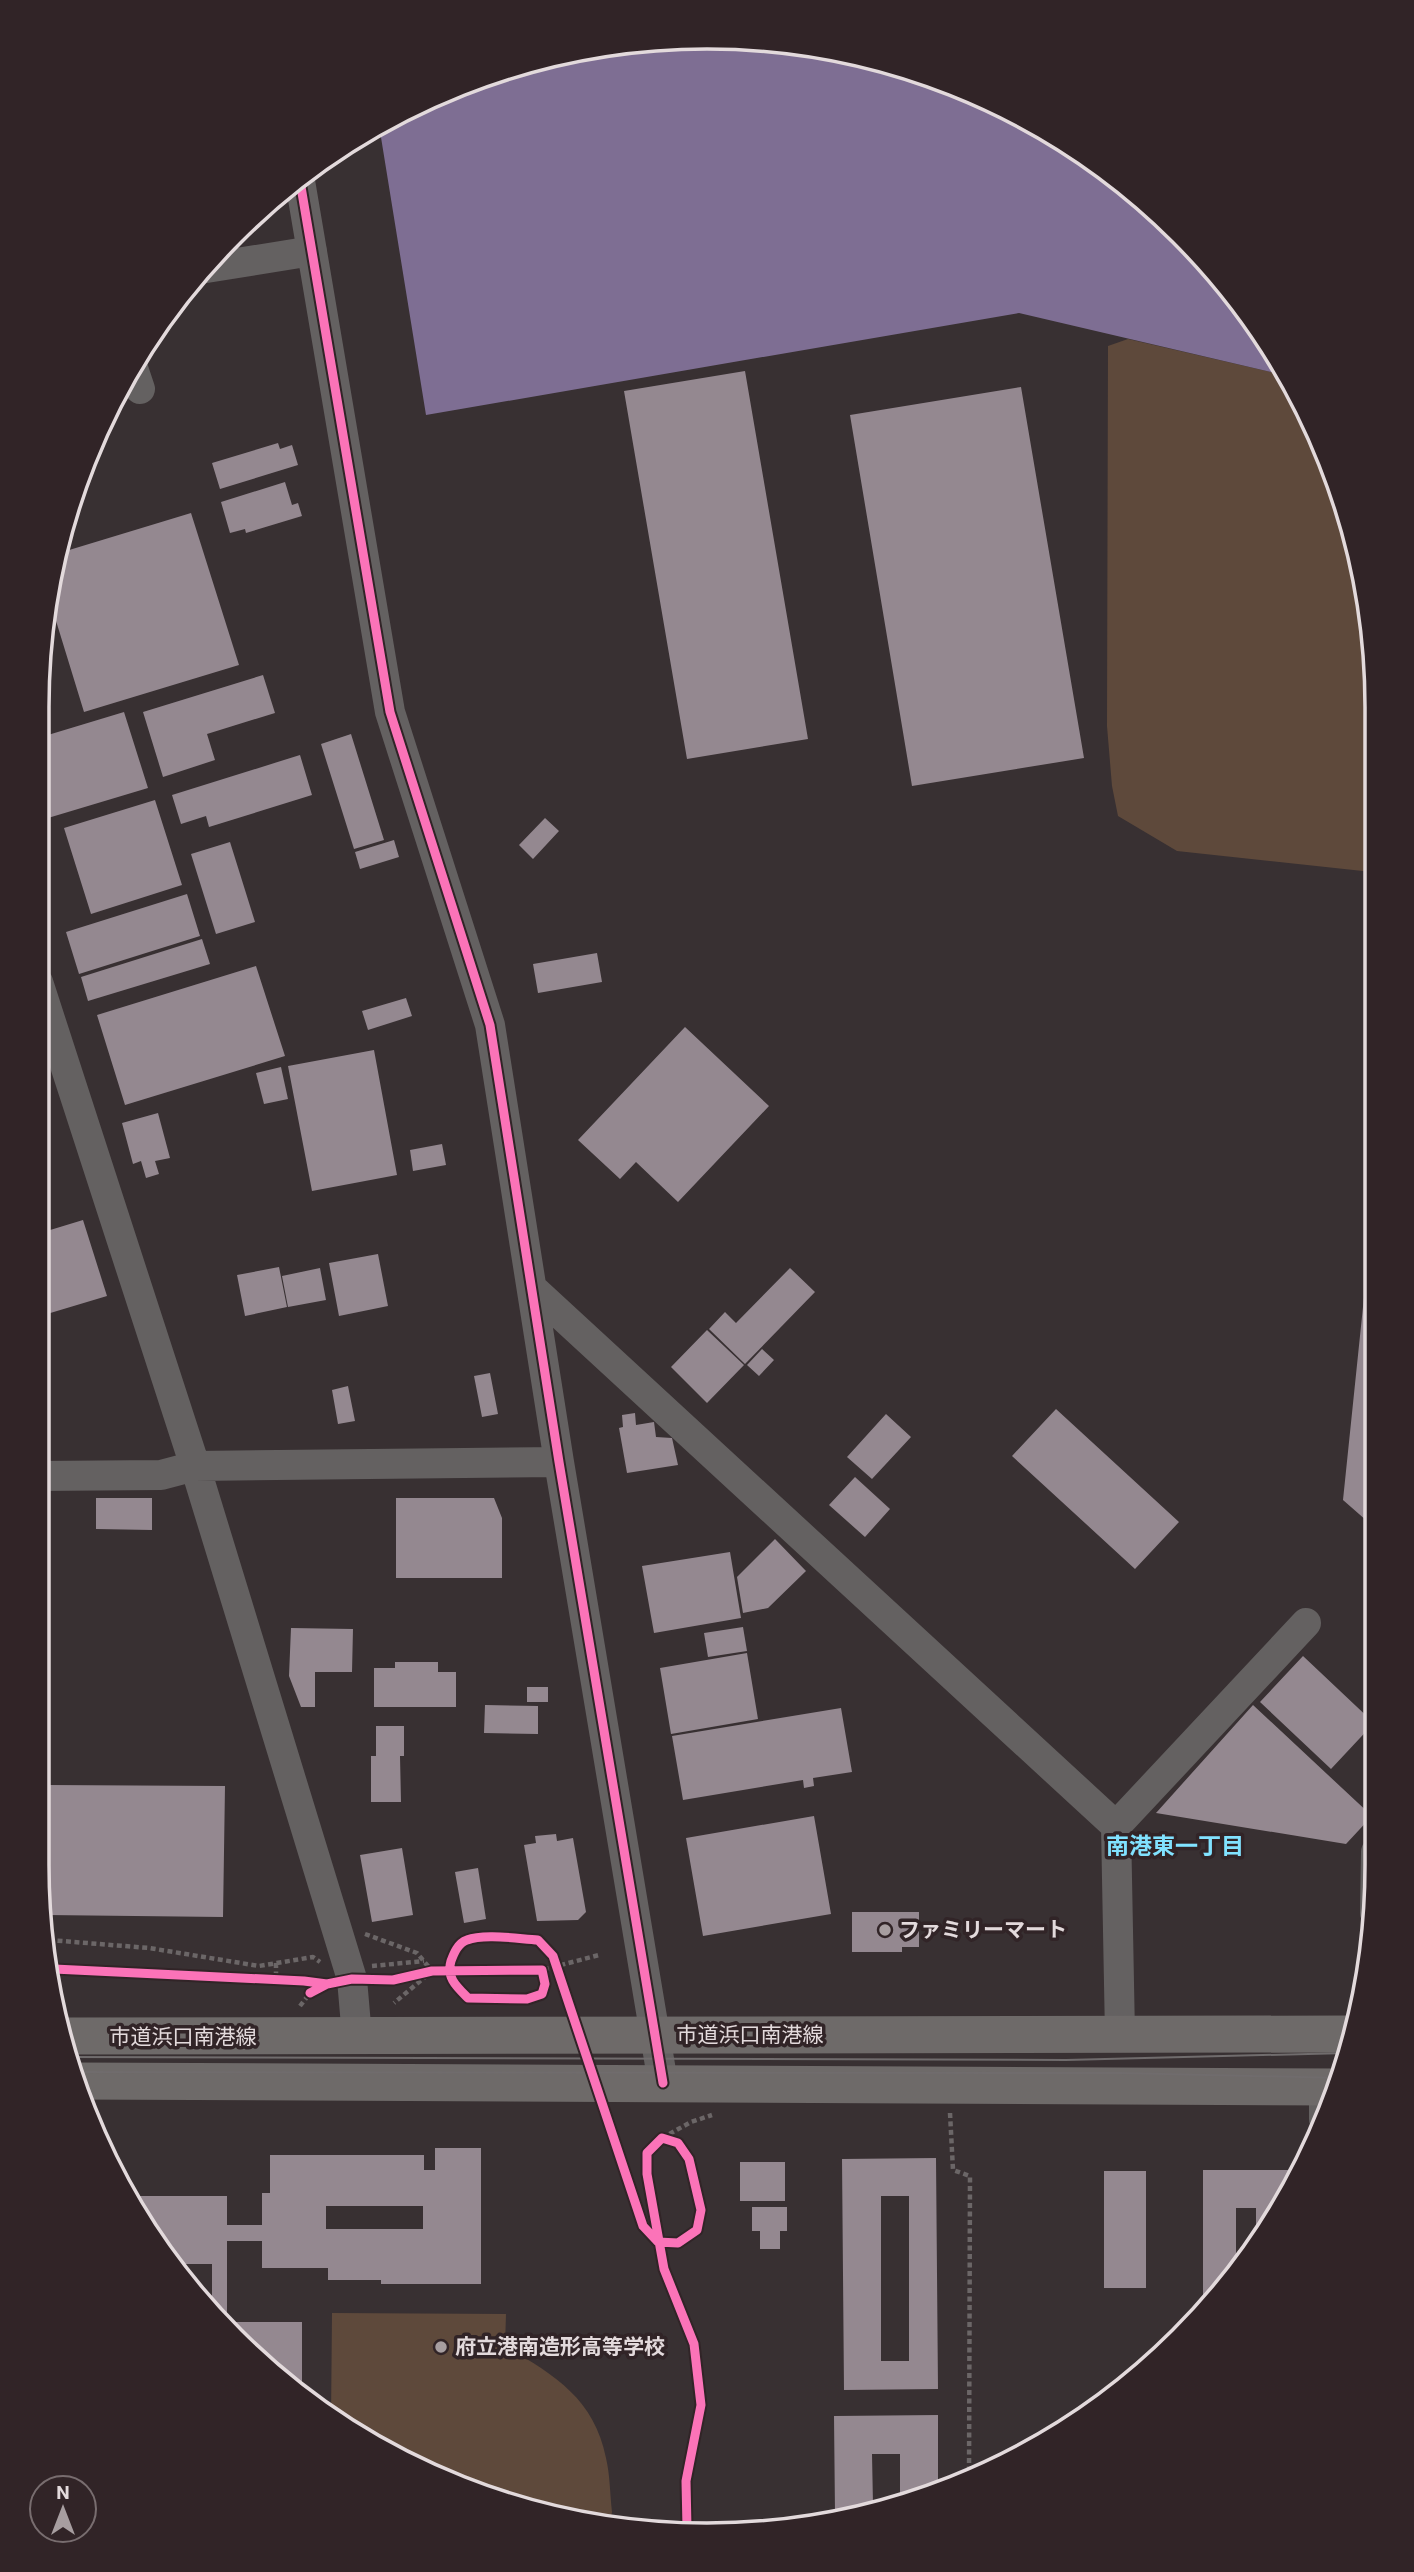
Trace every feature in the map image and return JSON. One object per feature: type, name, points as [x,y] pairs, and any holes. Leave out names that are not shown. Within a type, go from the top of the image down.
[{"type":"main road","name":"市道浜口南港線","points":[[71,2036],[1343,2034]]},
{"type":"main road","points":[[86,2081],[663,2083],[1323,2097]]},
{"type":"street","points":[[301,189],[390,712],[490,1025],[559,1462],[663,2083]]},
{"type":"street","points":[[218,267],[312,251]]},
{"type":"street","points":[[49,1016],[195,1466],[344,1976],[357,2037]]},
{"type":"street","points":[[533,1289],[1116,1826]]},
{"type":"street","points":[[49,1476],[161,1475],[195,1466],[559,1462]]},
{"type":"street","points":[[1120,2035],[1116,1826],[1306,1623]]},
{"type":"path","points":[[363,1933],[417,1953],[432,1971]]},
{"type":"path","points":[[542,1970],[545,1984],[542,1994],[527,1999],[468,1998],[453,1984],[449,1968],[454,1952],[464,1940],[479,1937],[538,1940],[553,1956],[643,2226],[658,2242],[659,2242],[678,2243],[697,2230],[701,2210],[689,2158],[678,2143],[662,2138],[647,2153],[647,2174],[659,2242],[664,2269],[694,2344],[701,2405],[686,2481],[687,2523]]},
{"type":"path","points":[[54,1940],[149,1948],[259,1966],[313,1957],[324,1964]]},
{"type":"path","points":[[310,1993],[344,1976],[393,1980],[432,1971],[542,1970],[599,1955]]},
{"type":"path","points":[[262,1979],[344,1976],[424,1961]]},
{"type":"path","points":[[276,1963],[276,1980]]},
{"type":"path","points":[[394,2003],[432,1971]]},
{"type":"path","points":[[949,2102],[953,2170],[970,2176],[969,2468]]},
{"type":"shaded area","points":[[664,50],[750,50],[877,71],[959,99],[1036,137],[1108,185],[1172,242],[1229,306],[1274,373],[1019,313],[426,415],[381,136],[455,99],[537,71]]},
{"type":"shaded area","points":[[1128,339],[1274,373],[1297,416],[1315,455],[1343,537],[1359,621],[1364,664],[1365,871],[1177,851],[1118,816],[1112,786],[1107,726],[1108,346]]},
{"type":"shaded area","points":[[332,2313],[506,2314],[505,2346],[555,2378],[582,2404],[592,2419],[607,2464],[611,2515],[537,2501],[455,2473],[378,2435],[331,2405]]},
{"type":"building","points":[[745,371],[808,739],[687,759],[624,391]]},
{"type":"building","points":[[1021,387],[1084,758],[912,786],[850,415]]},
{"type":"building","points":[[278,443],[280,449],[292,445],[298,465],[220,489],[212,463]]},
{"type":"building","points":[[285,482],[292,505],[298,503],[302,516],[246,533],[245,529],[230,533],[221,502]]},
{"type":"building","points":[[191,513],[239,665],[84,712],[55,619],[68,550]]},
{"type":"building","points":[[263,675],[275,713],[207,734],[215,760],[163,777],[143,712]]},
{"type":"building","points":[[124,712],[148,788],[49,818],[49,735]]},
{"type":"building","points":[[351,734],[384,840],[354,849],[321,744]]},
{"type":"building","points":[[300,755],[312,795],[209,827],[206,816],[181,824],[172,795]]},
{"type":"building","points":[[155,800],[182,885],[91,914],[64,828]]},
{"type":"building","points":[[545,818],[559,831],[533,859],[519,845]]},
{"type":"building","points":[[394,840],[399,857],[360,869],[355,852]]},
{"type":"building","points":[[230,842],[255,922],[216,934],[191,854]]},
{"type":"building","points":[[187,894],[200,936],[79,974],[66,932]]},
{"type":"building","points":[[202,939],[210,964],[88,1001],[81,977]]},
{"type":"building","points":[[597,953],[602,982],[538,993],[533,964]]},
{"type":"building","points":[[256,966],[285,1056],[125,1105],[97,1015]]},
{"type":"building","points":[[406,998],[412,1016],[368,1030],[362,1011]]},
{"type":"building","points":[[685,1027],[769,1106],[678,1202],[636,1162],[620,1179],[578,1140]]},
{"type":"building","points":[[374,1050],[397,1175],[312,1191],[288,1066]]},
{"type":"building","points":[[281,1067],[288,1099],[264,1104],[256,1073]]},
{"type":"building","points":[[158,1113],[170,1158],[155,1161],[159,1174],[146,1178],[141,1161],[133,1164],[122,1123]]},
{"type":"building","points":[[442,1144],[446,1165],[413,1171],[410,1150]]},
{"type":"building","points":[[83,1220],[107,1296],[49,1313],[49,1230]]},
{"type":"building","points":[[378,1254],[388,1306],[339,1316],[329,1263]]},
{"type":"building","points":[[279,1267],[287,1307],[245,1316],[237,1275]]},
{"type":"building","points":[[320,1268],[326,1300],[288,1307],[282,1276]]},
{"type":"building","points":[[790,1268],[815,1292],[745,1364],[709,1329],[725,1312],[736,1323]]},
{"type":"building","points":[[1365,1288],[1365,1519],[1343,1500]]},
{"type":"building","points":[[707,1330],[744,1365],[707,1403],[671,1367]]},
{"type":"building","points":[[762,1349],[774,1360],[759,1376],[747,1365]]},
{"type":"building","points":[[490,1373],[498,1414],[482,1417],[474,1376]]},
{"type":"building","points":[[348,1386],[355,1421],[338,1424],[332,1390]]},
{"type":"building","points":[[1056,1409],[1179,1522],[1135,1569],[1012,1456]]},
{"type":"building","points":[[635,1413],[636,1425],[654,1422],[656,1437],[672,1438],[678,1465],[627,1473],[619,1428],[623,1427],[622,1415]]},
{"type":"building","points":[[886,1414],[911,1437],[872,1479],[847,1457]]},
{"type":"building","points":[[855,1477],[890,1509],[865,1537],[829,1505]]},
{"type":"building","points":[[96,1498],[152,1498],[152,1530],[96,1529]]},
{"type":"building","points":[[396,1498],[494,1498],[502,1518],[502,1578],[396,1578]]},
{"type":"building","points":[[775,1539],[806,1571],[768,1608],[743,1613],[737,1577]]},
{"type":"building","points":[[730,1552],[741,1618],[654,1633],[642,1566]]},
{"type":"building","points":[[743,1627],[747,1651],[708,1657],[704,1633]]},
{"type":"building","points":[[291,1628],[353,1629],[352,1672],[315,1672],[315,1707],[301,1707],[289,1676]]},
{"type":"building","points":[[747,1653],[758,1719],[671,1734],[660,1668]]},
{"type":"building","points":[[1303,1656],[1365,1715],[1365,1733],[1331,1769],[1260,1702]]},
{"type":"building","points":[[395,1662],[438,1662],[438,1672],[456,1672],[456,1707],[374,1707],[374,1668],[395,1668]]},
{"type":"building","points":[[527,1687],[548,1687],[548,1702],[527,1702]]},
{"type":"building","points":[[485,1705],[538,1706],[538,1734],[484,1733]]},
{"type":"building","points":[[1253,1705],[1365,1809],[1365,1824],[1346,1844],[1156,1813]]},
{"type":"building","points":[[841,1708],[852,1772],[813,1778],[814,1786],[804,1788],[803,1780],[683,1800],[672,1736]]},
{"type":"building","points":[[376,1726],[404,1726],[404,1756],[400,1756],[401,1802],[371,1802],[371,1756],[376,1756]]},
{"type":"building","points":[[49,1785],[225,1786],[223,1917],[51,1915]]},
{"type":"building","points":[[814,1816],[831,1914],[703,1936],[686,1838]]},
{"type":"building","points":[[556,1834],[557,1841],[573,1838],[586,1912],[578,1920],[537,1921],[524,1845],[536,1843],[535,1836]]},
{"type":"building","points":[[402,1848],[413,1915],[372,1922],[360,1855]]},
{"type":"building","points":[[478,1868],[486,1919],[464,1923],[455,1872]]},
{"type":"building","name":"ファミリーマート","points":[[852,1912],[919,1912],[919,1947],[902,1947],[902,1952],[852,1952]]},
{"type":"building","points":[[435,2148],[481,2148],[481,2284],[381,2284],[381,2280],[328,2280],[328,2268],[262,2268],[262,2241],[227,2241],[227,2314],[212,2299],[212,2264],[184,2264],[138,2196],[227,2196],[227,2225],[262,2225],[262,2193],[270,2193],[270,2155],[424,2155],[424,2170],[435,2170]],"holes":[[[326,2206],[423,2206],[423,2229],[326,2229]]]},
{"type":"building","points":[[936,2158],[938,2389],[844,2390],[842,2159]],"holes":[[[881,2196],[909,2196],[909,2361],[881,2361]]]},
{"type":"building","points":[[740,2162],[785,2162],[785,2201],[740,2201]]},
{"type":"building","points":[[1203,2170],[1290,2170],[1256,2228],[1256,2208],[1236,2208],[1236,2256],[1203,2298]]},
{"type":"building","points":[[1104,2171],[1146,2171],[1146,2288],[1104,2288]]},
{"type":"building","points":[[752,2207],[787,2207],[787,2231],[780,2231],[780,2249],[760,2249],[760,2231],[752,2231]]},
{"type":"building","points":[[234,2322],[302,2322],[302,2384]]},
{"type":"building","points":[[938,2415],[938,2481],[900,2494],[900,2454],[872,2454],[873,2502],[835,2510],[834,2416]]},
{"type":"tram line","points":[[78,2057],[1066,2060],[1337,2053]]},
{"type":"tram line","points":[[82,2072],[1121,2073],[1330,2078]]},
{"type":"cycle path","points":[[301,189],[390,712],[490,1025],[559,1462],[663,2083]]},
{"type":"cycle path","points":[[450,1971],[451,1961],[461,1943],[474,1938],[538,1940],[553,1956],[643,2226],[659,2242]]},
{"type":"cycle path","points":[[58,1969],[327,1984]]},
{"type":"cycle path","points":[[542,1970],[545,1984],[542,1994],[527,1999],[468,1998],[454,1982],[450,1971],[542,1970]]},
{"type":"cycle path","points":[[310,1993],[327,1984],[352,1979],[393,1980],[432,1971],[450,1971]]},
{"type":"cycle path","points":[[662,2138],[678,2143],[689,2159],[701,2210],[697,2230],[678,2243],[659,2242],[647,2174],[647,2153],[662,2138]]},
{"type":"cycle path","points":[[659,2242],[664,2269],[694,2344],[701,2405],[686,2481],[687,2523]]},
{"type":"place","name":"ファミリーマート","points":[[885,1930]]},
{"type":"place","name":"府立港南造形高等学校","points":[[441,2347]]},
{"type":"district","name":"南港東一丁目","points":[[1175,1846]]}]
